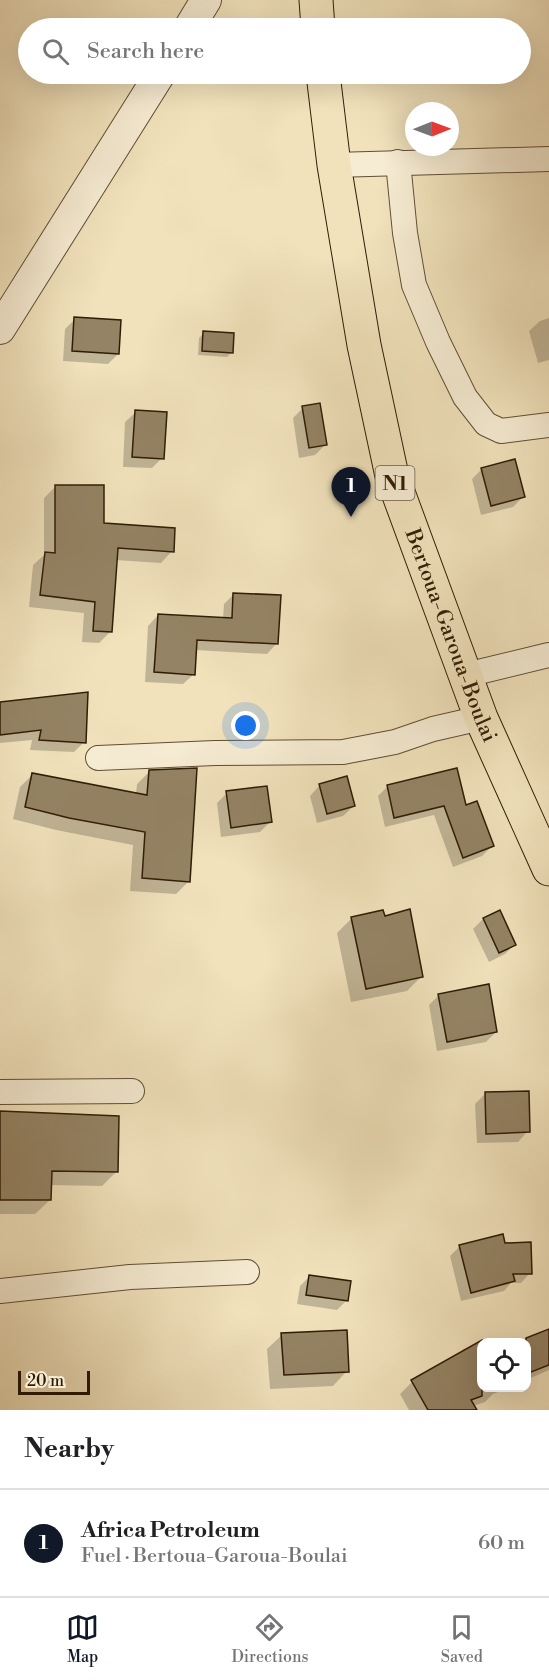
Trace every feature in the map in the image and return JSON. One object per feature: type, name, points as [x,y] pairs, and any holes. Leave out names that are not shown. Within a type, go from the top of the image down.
[{"type":"highway","points":[[316,0],[317,18]]},
{"type":"highway","name":"Bertoua-Garoua-Boulai","points":[[323,84],[334,165],[364,345],[392,476],[481,718],[549,869]]},
{"type":"street","points":[[195,18],[206,0]]},
{"type":"street","points":[[0,329],[154,84]]},
{"type":"street","points":[[334,165],[549,159]]},
{"type":"street","points":[[398,162],[405,233],[414,285],[465,397],[486,424],[501,431],[549,425]]},
{"type":"street","points":[[466,675],[549,655]]},
{"type":"street","points":[[98,758],[215,753],[343,752],[395,742],[433,729],[481,718]]},
{"type":"street","points":[[0,1092],[132,1091]]},
{"type":"street","points":[[0,1291],[130,1277],[247,1272]]},
{"type":"building","points":[[74,317],[121,320],[119,354],[72,351]]},
{"type":"building","points":[[203,331],[234,333],[233,353],[202,351]]},
{"type":"building","points":[[320,403],[327,445],[309,448],[302,406]]},
{"type":"building","points":[[135,410],[167,412],[164,459],[132,457]]},
{"type":"building","points":[[515,459],[525,497],[491,506],[481,468]]},
{"type":"building","points":[[55,485],[104,485],[104,523],[175,528],[174,552],[118,548],[112,632],[93,631],[95,602],[40,595],[45,552],[55,553]]},
{"type":"building","points":[[233,593],[281,595],[278,644],[197,640],[195,675],[154,672],[158,614],[232,618]]},
{"type":"building","points":[[88,692],[86,743],[39,740],[41,730],[0,735],[0,702]]},
{"type":"building","points":[[197,768],[190,882],[142,878],[145,832],[25,807],[32,773],[147,795],[149,770]]},
{"type":"building","points":[[457,768],[466,805],[477,801],[494,846],[463,858],[444,806],[394,818],[387,785]]},
{"type":"building","points":[[347,776],[355,806],[327,814],[319,784]]},
{"type":"building","points":[[267,786],[272,822],[231,828],[226,791]]},
{"type":"building","points":[[410,909],[423,977],[366,989],[351,917],[383,910],[385,916]]},
{"type":"building","points":[[500,910],[516,945],[499,953],[483,918]]},
{"type":"building","points":[[489,984],[497,1032],[447,1042],[438,994]]},
{"type":"building","points":[[529,1091],[530,1132],[486,1134],[485,1092]]},
{"type":"building","points":[[0,1111],[119,1116],[118,1172],[52,1171],[51,1200],[0,1200]]},
{"type":"building","points":[[503,1234],[505,1243],[531,1242],[532,1274],[513,1274],[515,1281],[471,1293],[459,1245]]},
{"type":"building","points":[[309,1275],[351,1281],[348,1301],[306,1295]]},
{"type":"building","points":[[549,1329],[549,1365],[531,1372],[531,1338],[526,1338]]},
{"type":"building","points":[[347,1330],[349,1372],[284,1375],[281,1333]]},
{"type":"building","points":[[477,1343],[477,1392],[482,1392],[482,1396],[471,1400],[477,1410],[428,1410],[411,1380]]},
{"type":"place","name":"Africa Petroleum","points":[[351,517]]}]
